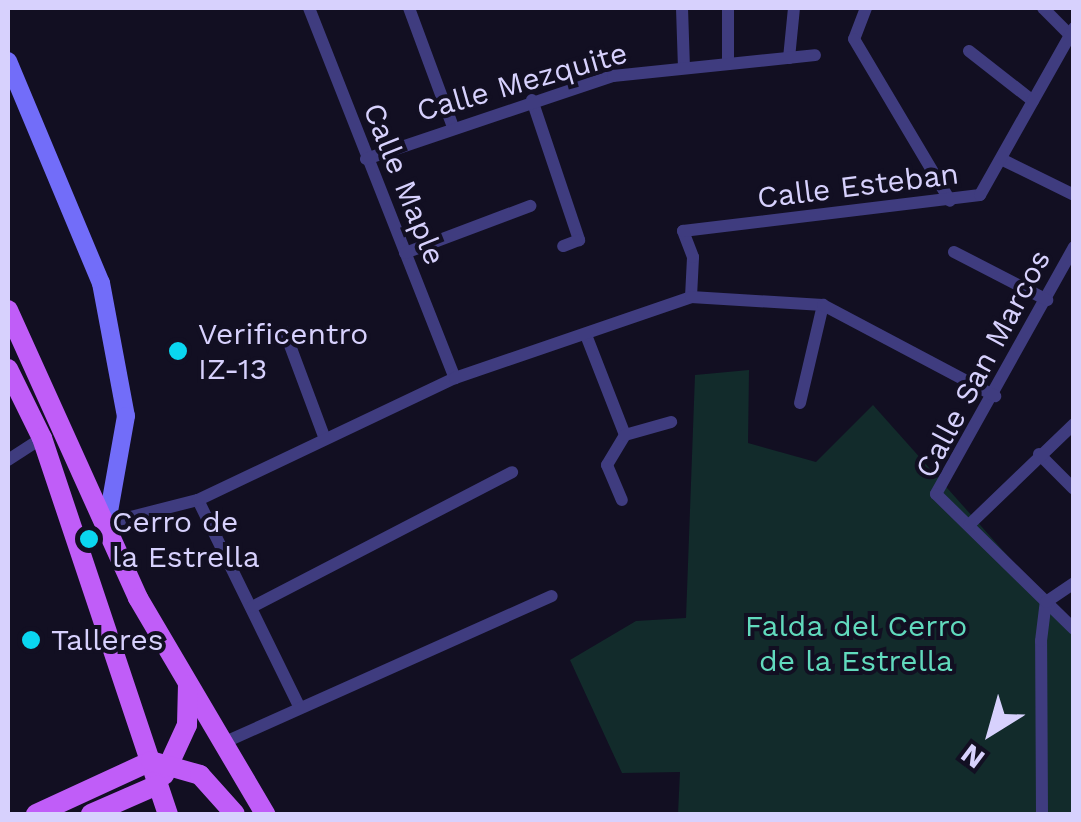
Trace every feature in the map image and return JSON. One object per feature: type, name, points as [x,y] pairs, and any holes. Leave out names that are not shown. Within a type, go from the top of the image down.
[{"type":"main road","points":[[8,60],[102,283],[126,416],[107,523]]},
{"type":"main road","points":[[8,310],[107,523],[182,670],[265,814]]},
{"type":"main road","points":[[8,369],[42,438],[160,762]]},
{"type":"main road","points":[[168,814],[157,785],[160,762],[189,715],[182,670]]},
{"type":"main road","points":[[45,813],[160,762],[208,780],[236,814]]},
{"type":"main road","points":[[91,814],[157,785]]},
{"type":"street","name":"Calle Maple","points":[[308,8],[455,378]]},
{"type":"street","points":[[409,8],[452,124]]},
{"type":"street","points":[[682,8],[684,68]]},
{"type":"street","points":[[728,8],[728,64]]},
{"type":"street","points":[[789,58],[794,8]]},
{"type":"street","points":[[866,8],[854,39],[950,201]]},
{"type":"street","points":[[1044,8],[1072,33]]},
{"type":"street","name":"Calle Esteban","points":[[691,298],[694,257],[683,232],[980,195],[1072,33]]},
{"type":"street","points":[[969,51],[1033,101]]},
{"type":"street","name":"Calle Mezquite","points":[[366,158],[452,124],[613,76],[815,55]]},
{"type":"street","points":[[532,100],[580,240],[563,246]]},
{"type":"street","points":[[1003,160],[1074,195]]},
{"type":"street","points":[[404,253],[530,206]]},
{"type":"street","name":"Calle San Marcos","points":[[1074,246],[995,396],[936,494],[1074,630]]},
{"type":"street","points":[[954,252],[1047,300]]},
{"type":"street","points":[[107,523],[198,500],[455,378],[691,298],[823,305],[995,396]]},
{"type":"street","points":[[800,403],[823,305]]},
{"type":"street","points":[[286,332],[325,439]]},
{"type":"street","points":[[586,335],[625,435]]},
{"type":"street","points":[[622,500],[607,466],[625,435],[671,422]]},
{"type":"street","points":[[969,526],[1074,424]]},
{"type":"street","points":[[8,460],[42,438]]},
{"type":"street","points":[[1039,454],[1074,490]]},
{"type":"street","points":[[252,607],[512,472]]},
{"type":"street","points":[[198,500],[299,706]]},
{"type":"street","points":[[1042,814],[1046,602],[1074,583]]},
{"type":"street","points":[[223,743],[552,596]]},
{"type":"green space","name":"Falda del Cerro de la Estrella","points":[[749,370],[748,443],[816,462],[873,405],[1073,629],[1073,814],[678,814],[680,772],[622,773],[570,660],[636,621],[686,618],[695,375]]},
{"type":"place","name":"Verificentro IZ-13","points":[[178,351]]},
{"type":"place","name":"Cerro de la Estrella","points":[[89,539]]},
{"type":"place","name":"Talleres","points":[[31,640]]}]
